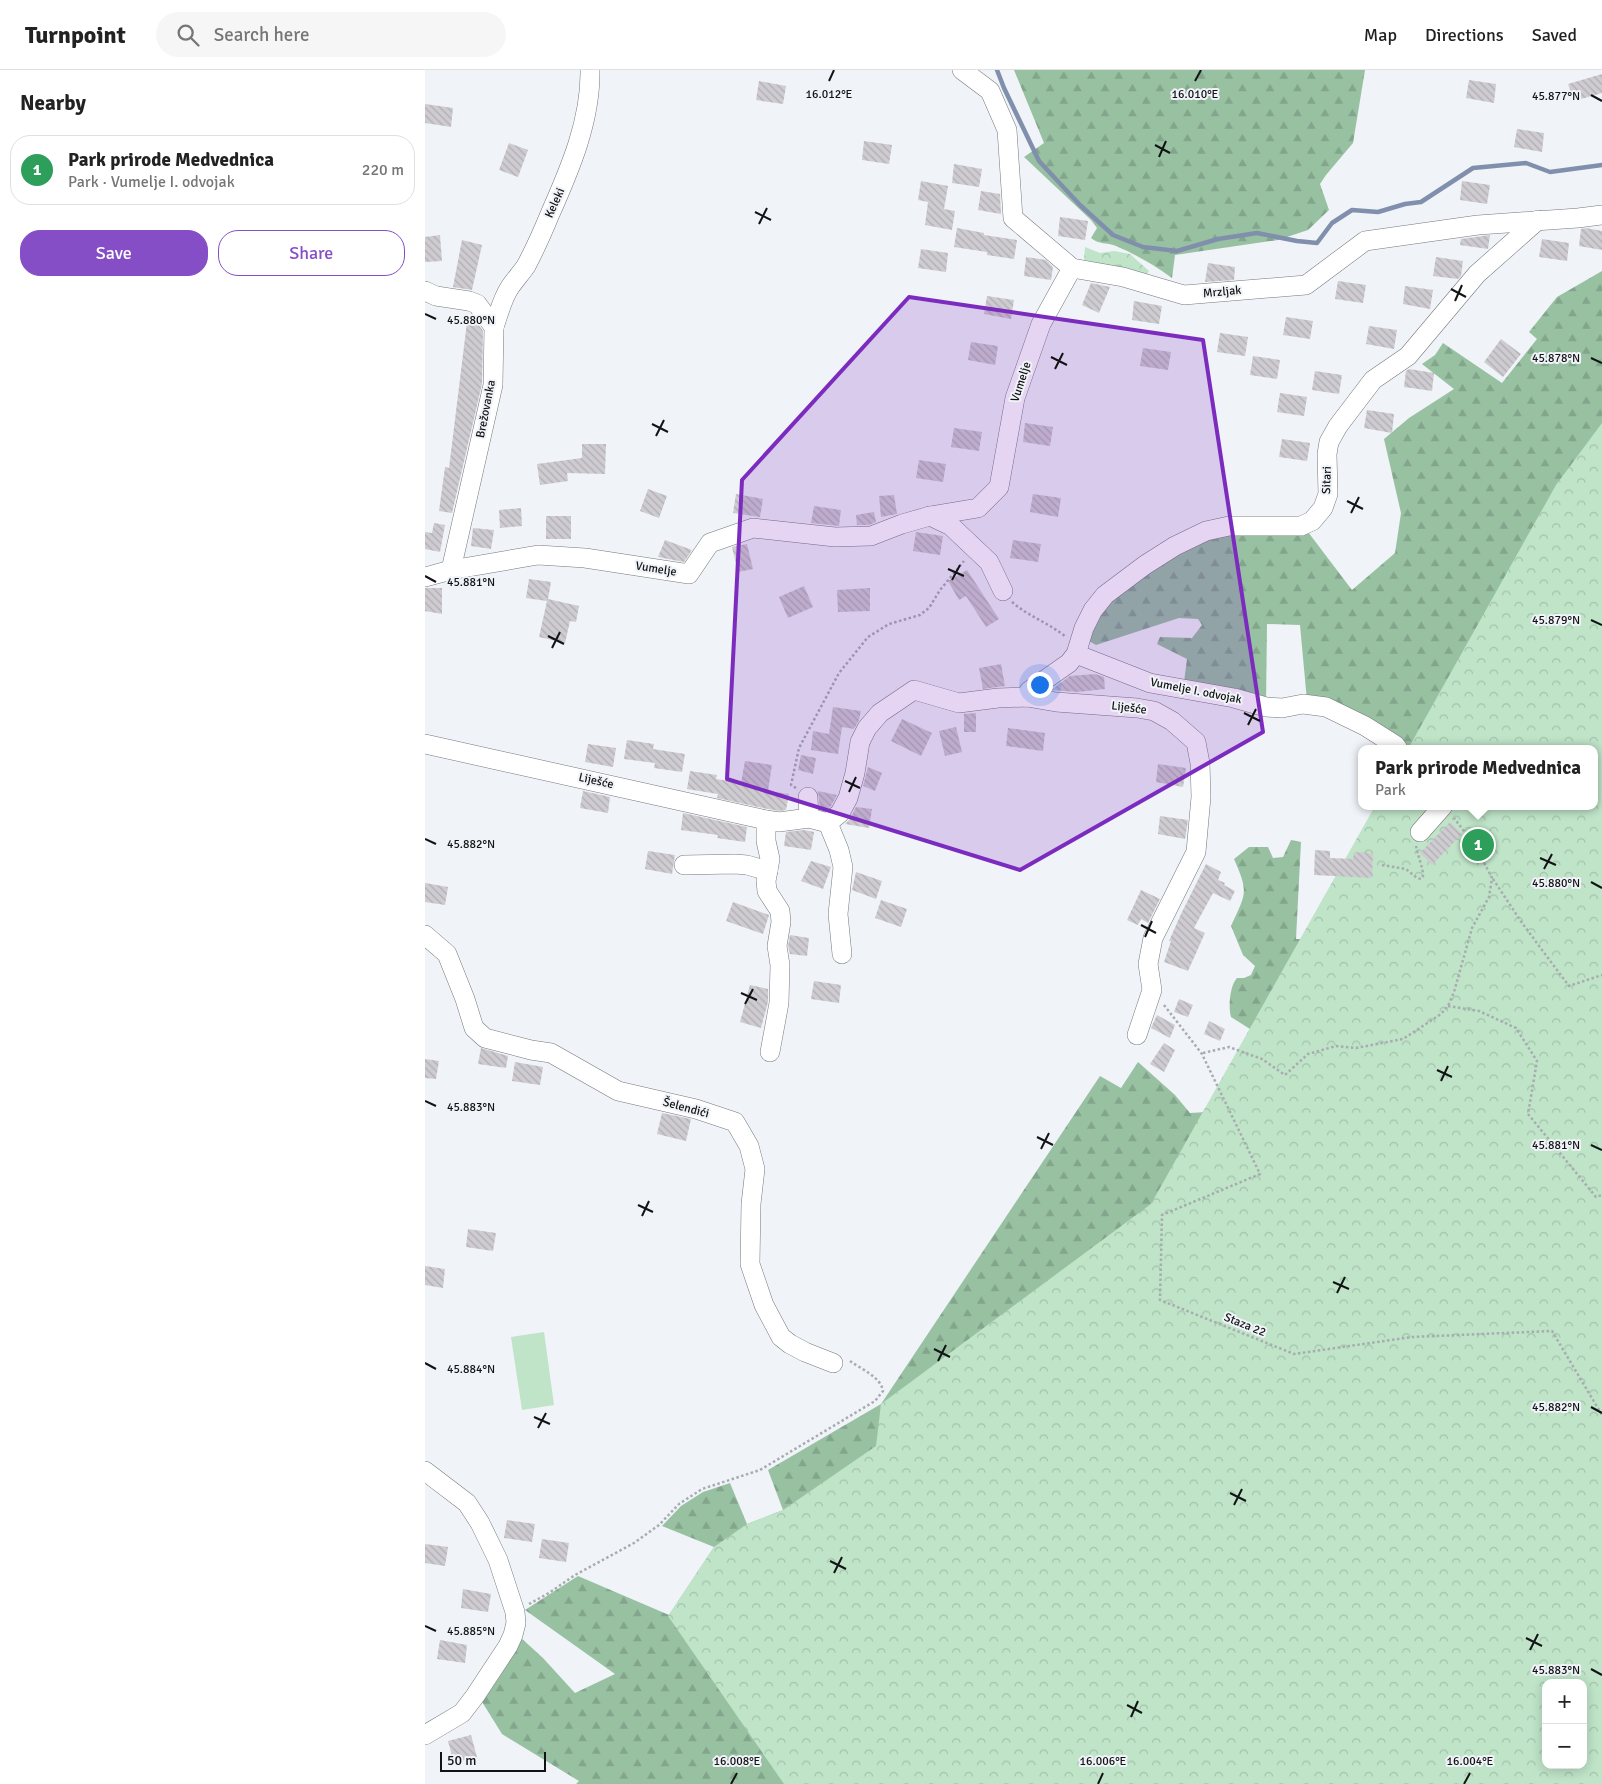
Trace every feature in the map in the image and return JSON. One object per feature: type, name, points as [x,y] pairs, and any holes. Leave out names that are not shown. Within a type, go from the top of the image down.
[{"type":"street","name":"Keleki","points":[[494,326],[509,288],[525,267],[539,240],[575,155],[590,84],[590,70]]},
{"type":"street","points":[[962,70],[990,91],[1007,130],[1013,218],[1072,268]]},
{"type":"street","name":"Mrzljak","points":[[1072,268],[1123,277],[1184,295],[1306,284],[1365,241],[1478,225],[1602,215]]},
{"type":"street","name":"Sitari","points":[[1027,697],[1029,691],[1069,664],[1077,650],[1083,628],[1093,610],[1105,595],[1145,565],[1175,546],[1206,531],[1229,526],[1301,526],[1312,521],[1323,508],[1328,494],[1327,454],[1329,442],[1338,426],[1373,380],[1408,356],[1477,274],[1538,220]]},
{"type":"street","name":"Vumelje","points":[[451,570],[538,555],[585,558],[689,574],[710,543],[753,528],[835,537],[871,536],[930,516],[978,508],[999,487],[1015,398],[1041,324],[1072,268]]},
{"type":"street","points":[[425,291],[436,296],[477,304],[494,326]]},
{"type":"street","name":"Brežovanka","points":[[451,570],[493,385],[494,326]]},
{"type":"street","points":[[930,516],[951,526],[989,562],[1003,591]]},
{"type":"street","points":[[425,577],[451,570]]},
{"type":"street","name":"Vumelje I. odvojak","points":[[1077,650],[1150,683],[1234,698],[1266,707],[1282,708],[1303,704],[1326,707],[1365,726],[1392,745]]},
{"type":"street","name":"Liješće","points":[[425,744],[766,820],[779,822],[809,818],[828,823],[839,813],[847,798],[855,773],[860,742],[867,728],[880,713],[914,690],[959,703],[998,698],[1027,697],[1056,702],[1154,711],[1172,721],[1196,742],[1200,763],[1201,797],[1196,852],[1153,938],[1148,964],[1152,990],[1137,1035]]},
{"type":"street","points":[[807,796],[809,818]]},
{"type":"street","points":[[1420,832],[1447,810]]},
{"type":"street","points":[[766,820],[766,841],[770,859],[766,882],[767,891],[780,911],[781,922],[777,946],[780,965],[779,1003],[770,1052]]},
{"type":"street","points":[[828,823],[839,850],[843,867],[838,914],[842,954]]},
{"type":"street","points":[[684,865],[735,864],[768,871]]},
{"type":"street","name":"Šelendići","points":[[425,935],[447,954],[474,1028],[485,1038],[531,1050],[551,1053],[618,1091],[696,1109],[735,1122],[749,1146],[755,1169],[751,1204],[750,1264],[764,1305],[771,1321],[785,1340],[805,1352],[833,1363]]},
{"type":"street","points":[[425,1471],[467,1503],[480,1524],[498,1560],[515,1612],[516,1623],[513,1635],[475,1696],[462,1713],[425,1735]]},
{"type":"path","points":[[807,796],[791,785],[799,748],[839,674],[867,637],[889,624],[919,615],[929,608],[950,576],[975,549]]},
{"type":"path","points":[[1003,591],[1012,603],[1057,630],[1077,650]]},
{"type":"path","points":[[1447,810],[1476,847],[1492,878],[1522,923],[1569,986],[1602,975]]},
{"type":"path","points":[[1382,865],[1405,869],[1417,878],[1421,878],[1423,873],[1416,844],[1420,832]]},
{"type":"path","points":[[1152,990],[1202,1054],[1229,1046],[1262,1059],[1285,1075],[1308,1054],[1336,1046],[1356,1048],[1403,1039],[1441,1014],[1448,1006],[1454,992],[1472,928],[1489,897],[1492,878]]},
{"type":"path","points":[[1448,1006],[1479,1011],[1516,1028],[1537,1062],[1528,1114],[1596,1197],[1602,1195]]},
{"type":"path","name":"Staza 22","points":[[1202,1054],[1260,1174],[1162,1215],[1160,1300],[1294,1354],[1412,1337],[1552,1331],[1602,1415]]},
{"type":"path","points":[[515,1612],[549,1593],[575,1574],[634,1543],[659,1525],[679,1504],[702,1489],[760,1470],[875,1402],[880,1397],[883,1386],[879,1380],[839,1355],[833,1363]]},
{"type":"highlighted area","points":[[909,297],[1203,340],[1263,732],[1020,870],[727,779],[742,480]]},
{"type":"green space","points":[[1014,70],[1365,70],[1353,143],[1320,184],[1329,210],[1308,230],[1278,240],[1175,255],[1172,278],[1131,253],[1116,246],[1097,242],[1091,238],[1097,228],[1091,220],[1024,157],[1044,143]]},
{"type":"green space","points":[[1085,247],[1100,253],[1114,251],[1130,254],[1149,271],[1145,278],[1130,270],[1084,260]]},
{"type":"green space","points":[[1602,271],[1602,1784],[576,1784],[579,1781],[502,1734],[479,1697],[520,1637],[543,1658],[575,1693],[615,1674],[525,1610],[578,1576],[669,1615],[714,1547],[662,1526],[681,1506],[703,1492],[730,1483],[747,1524],[783,1510],[768,1470],[881,1404],[1100,1076],[1121,1088],[1138,1062],[1175,1095],[1190,1113],[1207,1112],[1250,1029],[1231,1017],[1230,1013],[1230,996],[1235,981],[1237,978],[1251,975],[1255,966],[1243,955],[1231,926],[1244,893],[1242,879],[1234,859],[1249,847],[1268,847],[1273,858],[1283,857],[1291,840],[1301,842],[1296,939],[1334,941],[1586,810],[1598,810],[1598,745],[1395,745],[1307,701],[1300,625],[1267,624],[1266,703],[1184,682],[1187,659],[1157,644],[1160,637],[1192,638],[1202,625],[1198,619],[1179,618],[1096,645],[1087,640],[1107,601],[1210,534],[1305,528],[1352,590],[1395,553],[1401,513],[1384,439],[1409,418],[1454,389],[1422,364],[1435,355],[1443,343],[1502,383],[1537,339],[1529,332],[1557,297]]},
{"type":"green space","points":[[1602,423],[1602,1784],[784,1784],[668,1616],[714,1547],[747,1524],[783,1510],[876,1446],[881,1404],[1151,1204],[1373,810],[1598,810],[1598,745],[1410,745],[1556,485]]},
{"type":"green space","points":[[544,1332],[554,1405],[522,1410],[511,1337]]},
{"type":"building","points":[[1602,74],[1602,93],[1574,101],[1568,84]]},
{"type":"building","points":[[1469,80],[1496,84],[1494,103],[1466,98]]},
{"type":"building","points":[[759,81],[786,86],[783,104],[756,100]]},
{"type":"building","points":[[425,104],[453,108],[451,127],[425,123]]},
{"type":"building","points":[[1517,129],[1544,133],[1542,152],[1514,147]]},
{"type":"building","points":[[864,141],[892,145],[889,164],[862,160]]},
{"type":"building","points":[[509,143],[528,150],[518,177],[499,170]]},
{"type":"building","points":[[954,164],[982,169],[979,187],[952,183]]},
{"type":"building","points":[[921,181],[948,186],[944,209],[955,211],[952,230],[925,225],[928,202],[918,200]]},
{"type":"building","points":[[1462,181],[1490,185],[1487,204],[1460,200]]},
{"type":"building","points":[[981,191],[1000,194],[1001,214],[978,210]]},
{"type":"building","points":[[1060,217],[1088,221],[1085,240],[1058,236]]},
{"type":"building","points":[[957,228],[984,233],[984,235],[1017,240],[1014,259],[987,255],[987,252],[954,247]]},
{"type":"building","points":[[1581,229],[1602,231],[1602,250],[1579,246]]},
{"type":"building","points":[[440,235],[442,261],[425,262],[425,237]]},
{"type":"building","points":[[1490,235],[1488,249],[1460,245],[1461,239]]},
{"type":"building","points":[[1542,239],[1569,243],[1567,261],[1539,257]]},
{"type":"building","points":[[462,240],[482,245],[472,290],[453,287]]},
{"type":"building","points":[[921,249],[948,253],[946,272],[918,268]]},
{"type":"building","points":[[1026,257],[1046,260],[1053,267],[1051,280],[1024,276]]},
{"type":"building","points":[[1436,257],[1463,261],[1461,276],[1458,279],[1433,276]]},
{"type":"building","points":[[1208,263],[1235,267],[1234,280],[1205,282]]},
{"type":"building","points":[[1338,281],[1366,285],[1363,303],[1335,299]]},
{"type":"building","points":[[1091,283],[1110,287],[1099,313],[1082,305]]},
{"type":"building","points":[[1405,286],[1433,290],[1430,309],[1403,304]]},
{"type":"building","points":[[987,296],[1014,300],[1011,319],[984,314]]},
{"type":"building","points":[[1134,301],[1162,306],[1159,324],[1132,320]]},
{"type":"building","points":[[1286,317],[1313,321],[1310,339],[1283,335]]},
{"type":"building","points":[[467,322],[477,323],[483,331],[482,384],[452,513],[439,511],[445,467],[449,468]]},
{"type":"building","points":[[1369,326],[1397,330],[1394,349],[1366,344]]},
{"type":"building","points":[[1220,333],[1248,337],[1245,356],[1217,352]]},
{"type":"building","points":[[1501,339],[1521,354],[1503,377],[1484,362]]},
{"type":"building","points":[[971,342],[998,346],[995,365],[968,360]]},
{"type":"building","points":[[1143,348],[1171,352],[1168,370],[1140,366]]},
{"type":"building","points":[[1253,356],[1280,360],[1277,379],[1250,375]]},
{"type":"building","points":[[1409,369],[1434,373],[1432,391],[1404,387],[1406,371]]},
{"type":"building","points":[[1315,371],[1342,375],[1339,394],[1312,390]]},
{"type":"building","points":[[1280,393],[1307,397],[1304,416],[1277,412]]},
{"type":"building","points":[[1367,410],[1394,414],[1392,433],[1364,428]]},
{"type":"building","points":[[1025,423],[1053,427],[1050,446],[1023,442]]},
{"type":"building","points":[[954,428],[982,432],[979,451],[951,447]]},
{"type":"building","points":[[1282,439],[1310,443],[1307,461],[1279,457]]},
{"type":"building","points":[[582,444],[606,444],[605,474],[567,473],[568,481],[540,485],[537,464],[582,458]]},
{"type":"building","points":[[919,460],[946,464],[943,482],[916,478]]},
{"type":"building","points":[[648,489],[667,496],[659,518],[640,511]]},
{"type":"building","points":[[736,494],[763,499],[760,517],[733,513]]},
{"type":"building","points":[[1033,494],[1061,498],[1058,517],[1030,512]]},
{"type":"building","points":[[894,495],[897,514],[881,517],[879,496]]},
{"type":"building","points":[[814,506],[841,510],[839,526],[811,523]]},
{"type":"building","points":[[521,508],[522,526],[500,528],[499,510]]},
{"type":"building","points":[[874,512],[876,522],[869,525],[857,525],[856,515]]},
{"type":"building","points":[[546,516],[571,516],[571,539],[546,539]]},
{"type":"building","points":[[434,523],[445,525],[440,552],[425,549],[425,532],[432,533]]},
{"type":"building","points":[[473,528],[494,530],[491,549],[471,546]]},
{"type":"building","points":[[916,532],[943,536],[940,555],[913,551]]},
{"type":"building","points":[[665,540],[692,550],[684,562],[658,557]]},
{"type":"building","points":[[1013,540],[1041,544],[1038,562],[1010,558]]},
{"type":"building","points":[[747,544],[753,569],[738,572],[732,547]]},
{"type":"building","points":[[967,570],[999,619],[986,627],[966,596],[959,600],[948,581]]},
{"type":"building","points":[[529,579],[551,582],[548,599],[579,606],[576,622],[570,621],[565,643],[539,637],[547,601],[526,598]]},
{"type":"building","points":[[804,586],[813,607],[788,618],[779,597]]},
{"type":"building","points":[[425,588],[442,588],[442,614],[425,611]]},
{"type":"building","points":[[870,588],[870,611],[838,612],[837,590]]},
{"type":"building","points":[[1001,664],[1005,686],[983,689],[979,668]]},
{"type":"building","points":[[1095,674],[1104,677],[1105,689],[1077,692],[1051,690],[1070,676]]},
{"type":"building","points":[[833,707],[861,711],[859,720],[854,729],[842,727],[838,754],[811,750],[813,731],[829,734]]},
{"type":"building","points":[[976,713],[976,732],[964,732],[964,714]]},
{"type":"building","points":[[902,719],[932,733],[921,756],[891,741]]},
{"type":"building","points":[[956,727],[962,752],[945,756],[939,731]]},
{"type":"building","points":[[1008,728],[1045,733],[1043,751],[1006,746]]},
{"type":"building","points":[[627,740],[654,744],[653,749],[685,754],[682,772],[654,768],[655,763],[624,759]]},
{"type":"building","points":[[588,744],[616,748],[613,767],[585,762]]},
{"type":"building","points":[[801,755],[816,758],[813,774],[798,770]]},
{"type":"building","points":[[745,761],[772,765],[768,791],[789,794],[786,810],[768,809],[717,798],[718,794],[687,789],[690,771],[717,775],[716,779],[741,783]]},
{"type":"building","points":[[1158,764],[1186,768],[1183,787],[1156,782]]},
{"type":"building","points":[[868,767],[882,773],[875,791],[863,786]]},
{"type":"building","points":[[583,791],[610,797],[608,813],[580,808]]},
{"type":"building","points":[[818,791],[837,795],[831,806],[825,811],[820,809]]},
{"type":"building","points":[[856,807],[872,809],[869,828],[845,824]]},
{"type":"building","points":[[683,813],[747,827],[745,842],[717,838],[718,835],[681,830]]},
{"type":"building","points":[[1160,816],[1188,820],[1185,839],[1158,834]]},
{"type":"building","points":[[1450,822],[1462,834],[1432,865],[1420,853]]},
{"type":"building","points":[[804,830],[814,832],[811,850],[784,846],[786,832]]},
{"type":"building","points":[[1315,850],[1330,851],[1330,858],[1353,859],[1354,852],[1373,853],[1372,878],[1314,875]]},
{"type":"building","points":[[648,851],[675,855],[672,874],[645,869]]},
{"type":"building","points":[[811,861],[831,867],[823,889],[801,881]]},
{"type":"building","points":[[1206,864],[1221,872],[1218,880],[1235,891],[1230,901],[1213,893],[1194,928],[1205,933],[1188,971],[1164,962],[1171,941],[1169,941]]},
{"type":"building","points":[[856,872],[882,881],[876,899],[852,890]]},
{"type":"building","points":[[425,883],[448,887],[445,905],[425,902]]},
{"type":"building","points":[[1141,890],[1160,899],[1148,923],[1141,919],[1138,925],[1127,920]]},
{"type":"building","points":[[881,900],[907,909],[901,927],[875,918]]},
{"type":"building","points":[[733,902],[769,915],[763,934],[726,921]]},
{"type":"building","points":[[790,935],[809,938],[807,956],[790,954],[788,946]]},
{"type":"building","points":[[814,981],[841,985],[839,1003],[811,999]]},
{"type":"building","points":[[750,985],[768,989],[768,1002],[761,1028],[740,1022]]},
{"type":"building","points":[[1179,999],[1193,1005],[1188,1017],[1174,1012]]},
{"type":"building","points":[[1157,1015],[1175,1025],[1170,1038],[1151,1028]]},
{"type":"building","points":[[1209,1021],[1225,1029],[1220,1041],[1204,1034]]},
{"type":"building","points":[[1164,1043],[1175,1050],[1164,1072],[1150,1064]]},
{"type":"building","points":[[481,1048],[508,1056],[506,1068],[478,1064]]},
{"type":"building","points":[[425,1059],[439,1061],[436,1079],[425,1078]]},
{"type":"building","points":[[515,1062],[543,1067],[540,1085],[512,1081]]},
{"type":"building","points":[[662,1113],[691,1119],[686,1141],[657,1134]]},
{"type":"building","points":[[468,1229],[496,1233],[493,1251],[466,1247]]},
{"type":"building","points":[[425,1266],[445,1269],[443,1288],[425,1285]]},
{"type":"building","points":[[507,1520],[535,1524],[532,1542],[504,1538]]},
{"type":"building","points":[[542,1539],[569,1543],[566,1562],[539,1558]]},
{"type":"building","points":[[425,1544],[448,1547],[445,1566],[425,1563]]},
{"type":"building","points":[[463,1589],[491,1594],[488,1612],[461,1608]]},
{"type":"building","points":[[440,1640],[467,1645],[465,1663],[437,1659]]},
{"type":"building","points":[[471,1735],[477,1757],[454,1763],[448,1741]]},
{"type":"waterway","points":[[997,70],[1039,161],[1080,205],[1113,235],[1143,247],[1177,251],[1218,239],[1257,233],[1317,243],[1332,223],[1352,210],[1378,212],[1405,204],[1421,202],[1473,168],[1526,163],[1550,172],[1602,165]]},
{"type":"place","name":"Park prirode Medvednica","points":[[1478,845]]}]
